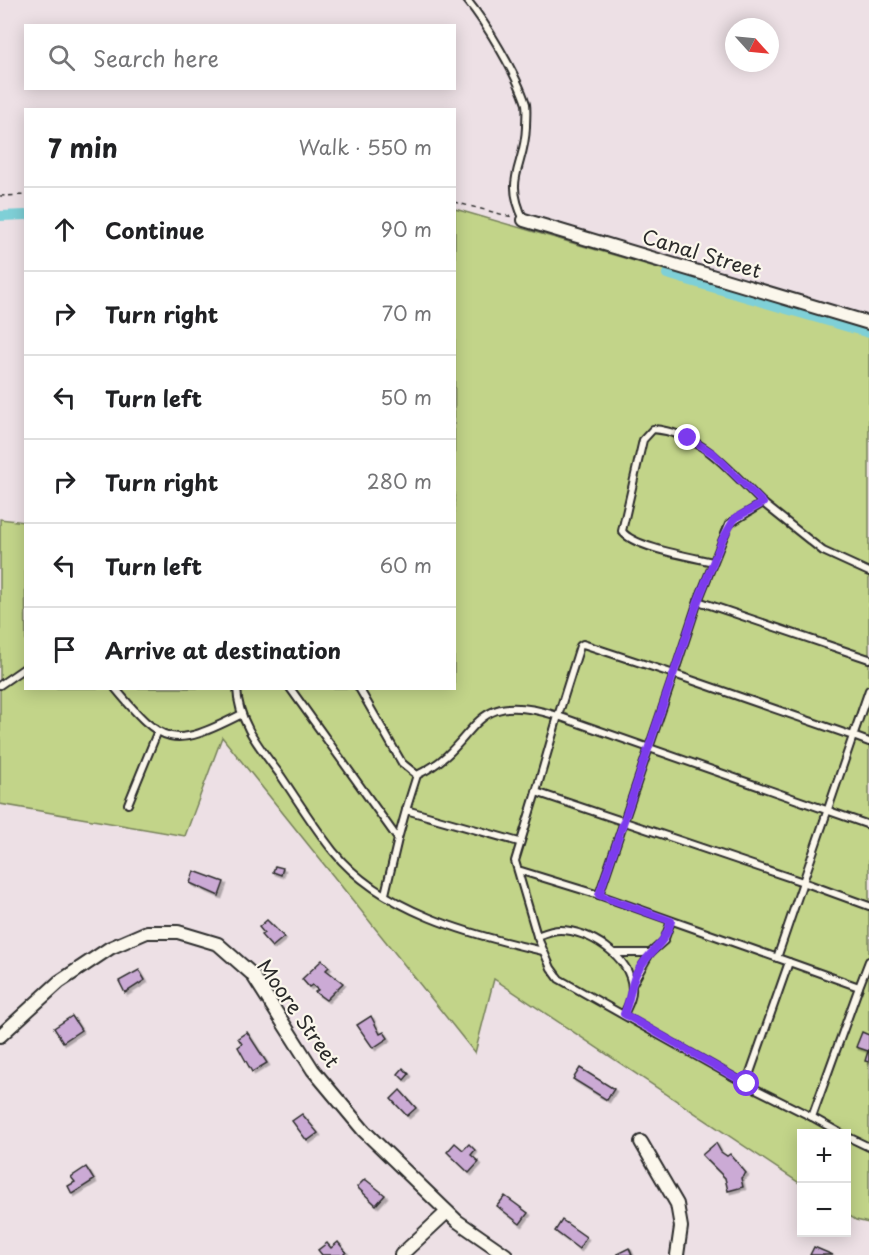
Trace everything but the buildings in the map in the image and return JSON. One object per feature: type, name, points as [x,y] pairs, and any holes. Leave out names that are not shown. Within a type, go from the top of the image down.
[{"type":"street","name":"Canal Street","points":[[524,220],[869,323]]},
{"type":"street","name":"Moore Street","points":[[0,1036],[58,982],[110,948],[147,932],[178,932],[218,944],[252,974],[313,1070],[364,1131],[447,1212],[506,1255]]},
{"type":"street","points":[[641,1142],[677,1204],[681,1227],[677,1255]]},
{"type":"street","points":[[401,1255],[447,1212]]},
{"type":"lane","points":[[467,0],[479,15],[526,105],[526,130],[515,176],[514,200],[524,220]]},
{"type":"lane","points":[[713,562],[634,541],[626,538],[622,531],[631,484],[646,434],[653,429],[667,430],[701,444],[763,503],[823,551],[869,572]]},
{"type":"lane","points":[[599,895],[713,562],[729,524],[763,503]]},
{"type":"lane","points":[[698,601],[869,659]]},
{"type":"lane","points":[[833,1129],[747,1084],[559,979],[537,936],[515,861],[558,716],[580,646],[583,644],[869,742]]},
{"type":"lane","points":[[0,685],[24,668]]},
{"type":"lane","points":[[117,690],[140,718],[157,733],[181,737],[202,734],[240,715]]},
{"type":"lane","points":[[237,690],[240,715],[334,852],[350,867],[385,894],[443,924],[543,951]]},
{"type":"lane","points":[[291,690],[398,839]]},
{"type":"lane","points":[[360,690],[402,763],[417,775]]},
{"type":"lane","points":[[777,958],[869,690]]},
{"type":"lane","points":[[385,894],[417,775],[443,760],[482,716],[496,710],[516,706],[530,707],[558,716],[869,825]]},
{"type":"lane","points":[[128,804],[157,733]]},
{"type":"lane","points":[[536,792],[869,906]]},
{"type":"lane","points":[[406,810],[519,842]]},
{"type":"lane","points":[[518,870],[599,895],[859,987]]},
{"type":"lane","points":[[624,1014],[629,1003],[632,985],[650,953],[664,941],[671,921]]},
{"type":"lane","points":[[537,936],[559,930],[571,931],[615,953],[650,953]]},
{"type":"lane","points":[[615,953],[632,985]]},
{"type":"lane","points":[[812,1117],[869,961]]},
{"type":"lane","points":[[747,1084],[789,962]]},
{"type":"lane","points":[[851,1138],[869,1147]]},
{"type":"path","points":[[0,196],[24,195]]},
{"type":"path","points":[[456,203],[524,220]]},
{"type":"green space","points":[[456,209],[869,329],[869,1223],[851,1217],[851,1129],[797,1129],[797,1181],[494,979],[475,1053],[222,737],[185,836],[0,804],[0,519],[24,522],[24,690],[456,690]]},
{"type":"waterway","points":[[0,216],[24,215]]},
{"type":"waterway","points":[[667,274],[869,333]]},
{"type":"route","points":[[688,438],[714,454],[763,503],[735,518],[729,524],[722,540],[698,601],[599,895],[671,921],[664,941],[650,953],[636,975],[624,1014],[747,1084]]}]
